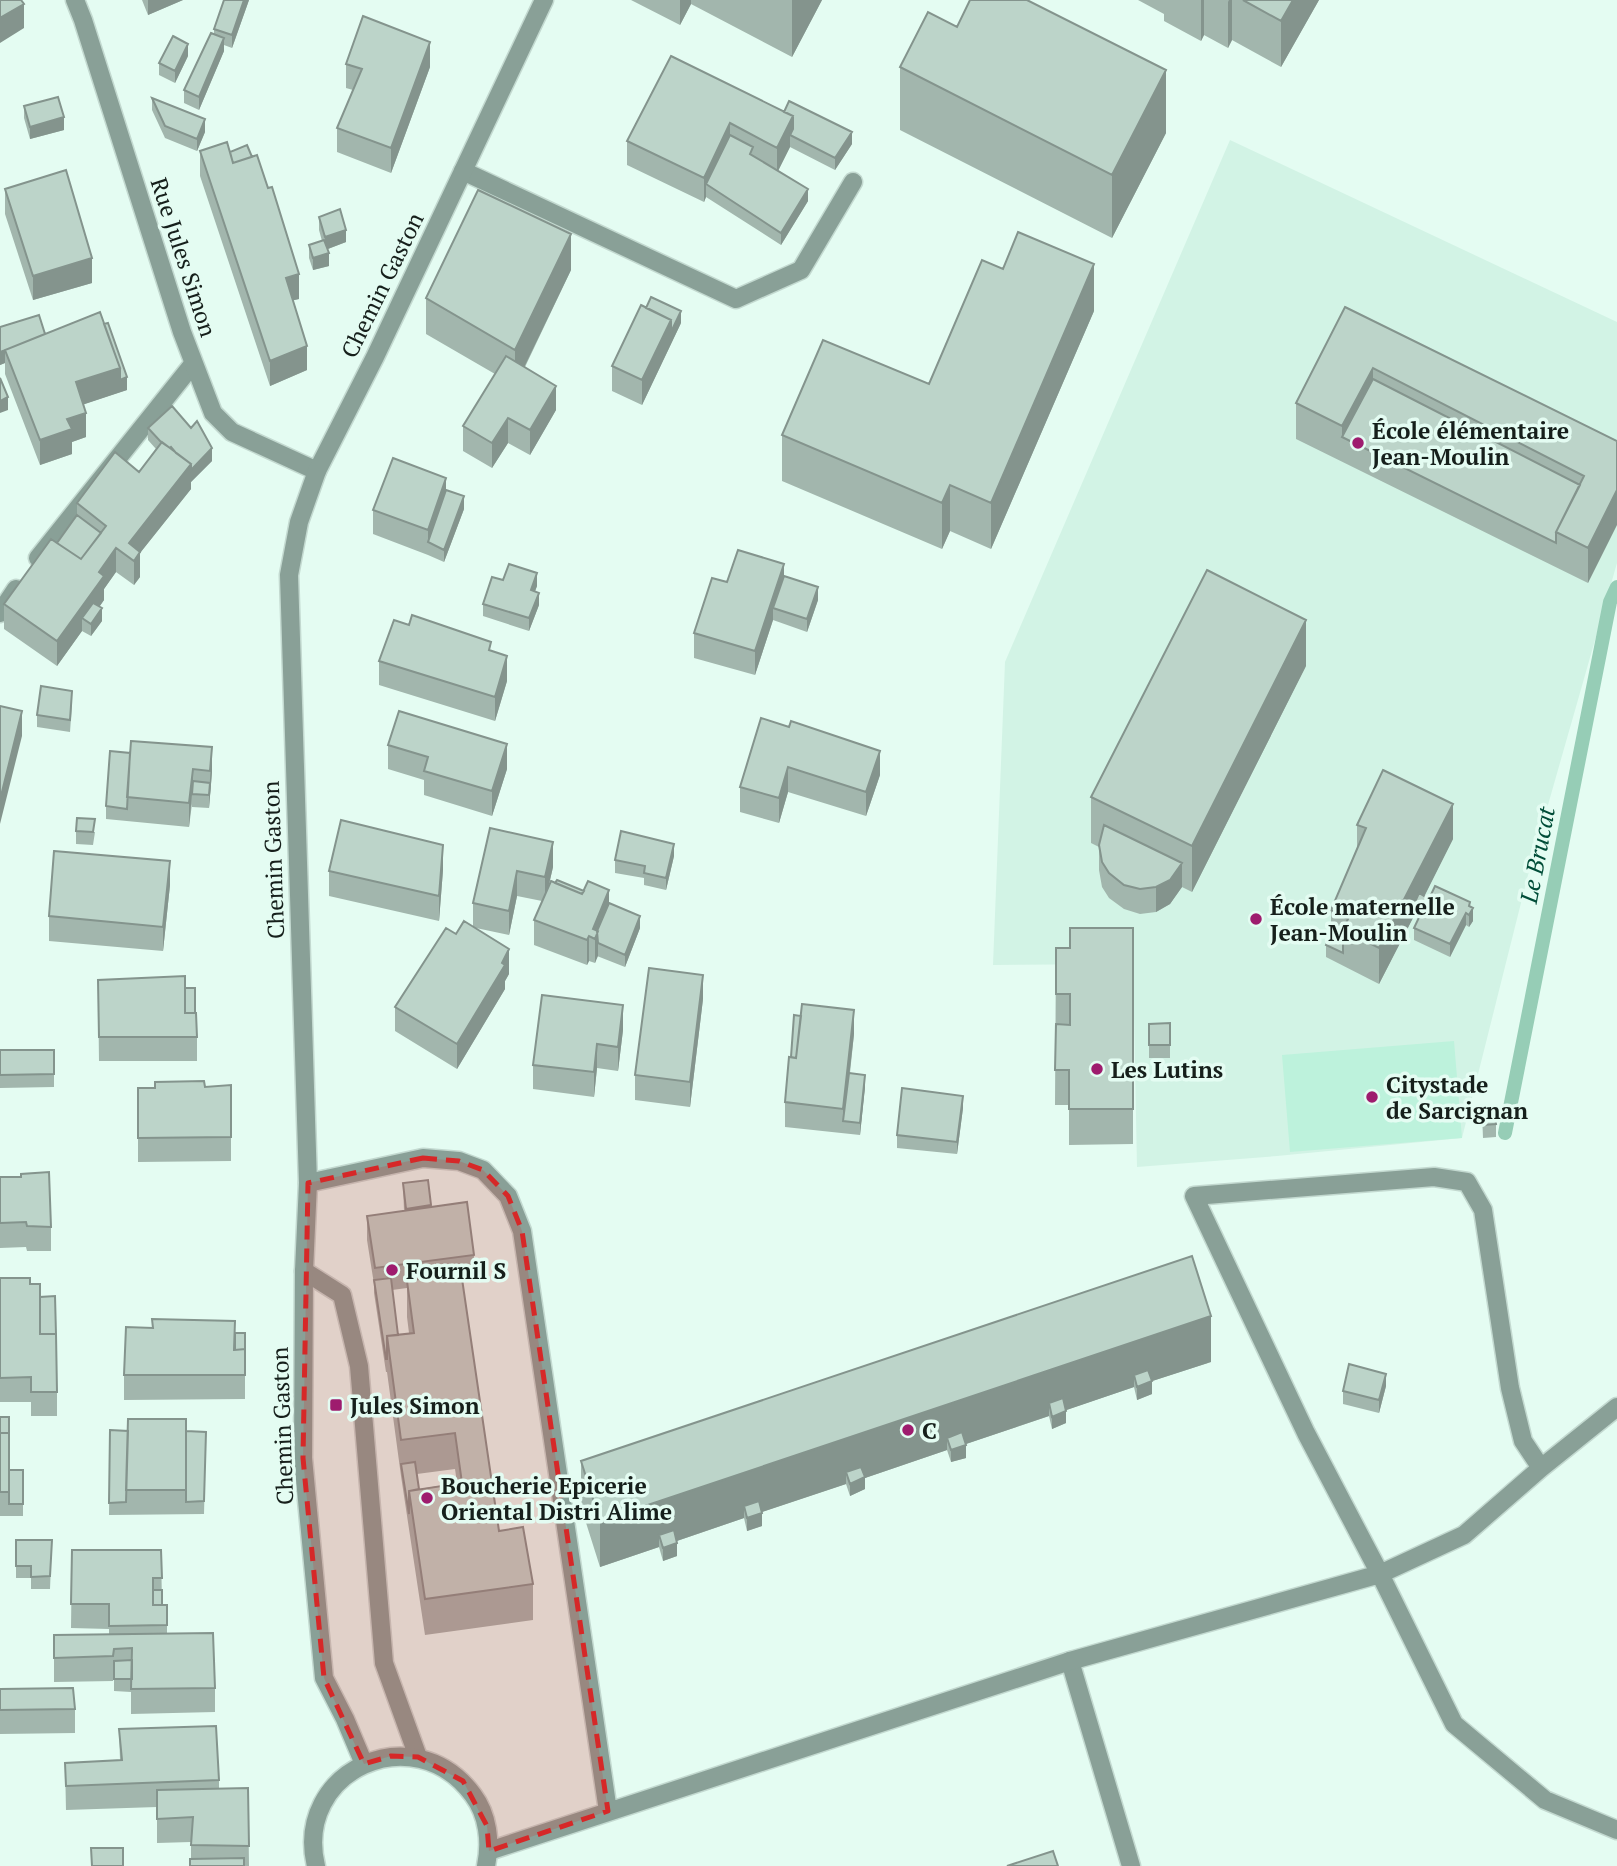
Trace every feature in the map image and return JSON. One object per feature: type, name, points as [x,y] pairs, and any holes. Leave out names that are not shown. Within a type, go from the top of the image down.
[{"type":"street","name":"Rue Jules Simon","points":[[75,0],[182,332],[213,412],[232,432],[317,471]]},
{"type":"street","name":"Chemin Gaston","points":[[364,1764],[324,1678],[303,1458],[304,1270],[308,1183],[289,575],[299,522],[317,471],[375,357],[544,0]]},
{"type":"street","points":[[463,171],[736,299],[801,270],[853,182]]},
{"type":"street","points":[[0,613],[48,544],[194,363]]},
{"type":"street","points":[[308,1183],[423,1158],[459,1161],[483,1170],[508,1196],[522,1231],[608,1811]]},
{"type":"street","points":[[1541,1468],[1523,1441],[1510,1388],[1483,1209],[1467,1182],[1434,1177],[1194,1196],[1306,1433],[1454,1724],[1545,1800],[1617,1830]]},
{"type":"street","points":[[304,1270],[342,1295],[359,1366],[383,1663],[418,1757]]},
{"type":"street","points":[[316,1866],[313,1852],[314,1825],[324,1800],[341,1778],[364,1764],[391,1756],[418,1757],[442,1766],[463,1781],[478,1801],[487,1826],[487,1858],[608,1811],[1070,1661],[1380,1574],[1464,1535],[1617,1407]]},
{"type":"street","points":[[1070,1661],[1131,1866]]},
{"type":"highlighted area","points":[[423,1158],[459,1161],[483,1170],[508,1196],[522,1231],[608,1811],[489,1851],[487,1826],[463,1781],[418,1757],[391,1756],[364,1764],[324,1678],[303,1458],[308,1183]]},
{"type":"shaded area","points":[[1230,140],[1617,322],[1617,563],[1528,875],[1462,1138],[1137,1167],[1133,964],[993,965],[1005,662]]},
{"type":"shaded area","name":"Citystade de Sarcignan","points":[[1454,1041],[1462,1138],[1290,1152],[1282,1055]]},
{"type":"building","points":[[0,0],[21,0],[24,4],[0,18]]},
{"type":"building","points":[[224,0],[244,0],[232,35],[214,29]]},
{"type":"building","points":[[970,0],[1027,0],[1166,70],[1112,175],[900,67],[928,12],[957,27]]},
{"type":"building","points":[[1243,0],[1293,0],[1281,21]]},
{"type":"building","points":[[363,16],[430,42],[391,148],[337,128],[362,69],[346,64]]},
{"type":"building","points":[[211,33],[224,38],[199,97],[184,90]]},
{"type":"building","points":[[173,36],[188,44],[175,71],[159,63]]},
{"type":"building","points":[[671,56],[793,116],[777,148],[730,123],[704,178],[627,141]]},
{"type":"building","points":[[58,97],[64,117],[30,127],[24,106]]},
{"type":"building","points":[[152,98],[205,119],[197,139],[165,126]]},
{"type":"building","points":[[789,101],[852,132],[835,158],[790,135],[793,116],[784,112]]},
{"type":"building","points":[[730,135],[753,147],[750,154],[808,189],[781,233],[706,184]]},
{"type":"building","points":[[227,142],[233,163],[257,155],[268,188],[272,187],[299,274],[286,278],[307,346],[270,361],[200,151]]},
{"type":"building","points":[[247,145],[252,157],[233,163],[230,152]]},
{"type":"building","points":[[66,170],[92,258],[33,276],[5,189]]},
{"type":"building","points":[[478,190],[571,234],[515,350],[426,298]]},
{"type":"building","points":[[340,209],[346,230],[325,237],[319,217]]},
{"type":"building","points":[[1018,232],[1094,264],[991,503],[950,485],[942,503],[782,435],[823,340],[929,384],[982,260],[1003,269]]},
{"type":"building","points":[[324,240],[329,253],[313,258],[309,245]]},
{"type":"building","points":[[651,297],[681,311],[671,332],[671,320],[646,308]]},
{"type":"building","points":[[641,305],[671,320],[642,380],[612,366]]},
{"type":"building","points":[[1345,307],[1617,441],[1617,490],[1588,548],[1556,532],[1584,476],[1373,368],[1342,426],[1296,403]]},
{"type":"building","points":[[100,312],[120,368],[76,382],[86,413],[67,419],[72,429],[40,440],[5,350]]},
{"type":"building","points":[[39,315],[45,334],[0,352],[0,327]]},
{"type":"building","points":[[108,323],[127,377],[120,380],[120,368],[104,324]]},
{"type":"building","points":[[506,356],[556,386],[530,430],[508,418],[492,443],[463,426]]},
{"type":"building","points":[[0,378],[8,397],[0,401]]},
{"type":"building","points":[[1373,379],[1580,485],[1556,532],[1556,543],[1342,437]]},
{"type":"building","points":[[172,406],[191,428],[197,421],[212,448],[191,470],[191,464],[161,442],[148,428]]},
{"type":"building","points":[[162,442],[191,464],[129,543],[140,552],[134,561],[116,548],[99,572],[104,576],[57,641],[4,604],[51,539],[81,559],[106,526],[77,503],[115,452],[139,472]]},
{"type":"building","points":[[393,458],[446,478],[428,530],[373,510]]},
{"type":"building","points":[[446,490],[464,496],[444,550],[428,542]]},
{"type":"building","points":[[77,515],[101,533],[81,559],[57,543]]},
{"type":"building","points":[[738,550],[784,564],[755,651],[694,633],[712,578],[727,582]]},
{"type":"building","points":[[509,564],[537,573],[531,590],[539,593],[529,618],[483,604],[492,577],[503,580]]},
{"type":"building","points":[[1207,570],[1306,620],[1192,846],[1091,797]]},
{"type":"building","points":[[784,576],[818,587],[807,619],[773,608]]},
{"type":"building","points":[[93,603],[102,608],[91,624],[82,618]]},
{"type":"building","points":[[412,615],[491,642],[489,650],[507,656],[495,697],[379,661],[394,620],[409,625]]},
{"type":"building","points":[[41,686],[72,691],[70,720],[37,715]]},
{"type":"building","points":[[0,706],[22,711],[0,800]]},
{"type":"building","points":[[399,711],[507,744],[492,791],[424,771],[428,757],[388,745]]},
{"type":"building","points":[[761,718],[789,727],[791,721],[880,751],[866,792],[788,767],[779,798],[740,787]]},
{"type":"building","points":[[131,741],[212,747],[210,771],[193,769],[189,803],[127,797]]},
{"type":"building","points":[[110,751],[130,753],[127,809],[106,806]]},
{"type":"building","points":[[1383,770],[1453,804],[1379,948],[1343,930],[1348,919],[1331,910],[1366,828],[1357,825]]},
{"type":"building","points":[[193,781],[210,783],[209,795],[192,794]]},
{"type":"building","points":[[77,818],[95,819],[93,832],[76,831]]},
{"type":"building","points":[[341,820],[443,845],[439,896],[329,871]]},
{"type":"building","points":[[1104,825],[1182,863],[1170,880],[1156,887],[1140,889],[1124,885],[1109,873],[1102,862],[1099,845]]},
{"type":"building","points":[[490,828],[553,842],[545,877],[517,871],[509,911],[473,903]]},
{"type":"building","points":[[621,831],[674,844],[666,878],[644,873],[645,866],[615,860]]},
{"type":"building","points":[[54,851],[170,861],[163,927],[49,916]]},
{"type":"building","points":[[557,880],[584,891],[582,894],[555,883]]},
{"type":"building","points":[[551,881],[582,894],[588,881],[609,890],[593,929],[598,931],[595,939],[589,936],[587,940],[534,920]]},
{"type":"building","points":[[1435,886],[1470,902],[1469,906],[1473,908],[1469,915],[1466,913],[1450,944],[1414,928],[1424,907],[1415,902],[1419,893],[1429,899]]},
{"type":"building","points":[[609,903],[640,916],[625,955],[598,943],[597,931]]},
{"type":"building","points":[[464,921],[509,949],[502,963],[505,965],[457,1044],[395,1007],[446,928],[456,934]]},
{"type":"building","points":[[1070,928],[1133,928],[1133,1109],[1069,1109],[1069,1070],[1055,1070],[1056,1024],[1070,1025],[1070,994],[1056,994],[1056,948],[1070,948]]},
{"type":"building","points":[[1331,933],[1343,939],[1343,953],[1326,945]]},
{"type":"building","points":[[649,968],[703,975],[690,1082],[635,1075]]},
{"type":"building","points":[[185,976],[185,1013],[196,1013],[197,1037],[99,1037],[98,980]]},
{"type":"building","points":[[185,988],[195,988],[195,1013],[185,1013]]},
{"type":"building","points":[[542,995],[623,1005],[618,1047],[597,1044],[594,1072],[533,1065]]},
{"type":"building","points":[[802,1004],[854,1010],[843,1109],[785,1102],[789,1057],[796,1058]]},
{"type":"building","points":[[794,1015],[801,1016],[796,1058],[791,1057]]},
{"type":"building","points":[[1170,1023],[1170,1045],[1149,1045],[1149,1024]]},
{"type":"building","points":[[0,1050],[54,1050],[54,1074],[0,1075]]},
{"type":"building","points":[[849,1073],[865,1075],[860,1123],[843,1121]]},
{"type":"building","points":[[204,1081],[205,1087],[231,1085],[231,1137],[138,1138],[138,1088],[155,1088],[155,1082]]},
{"type":"building","points":[[902,1088],[963,1096],[957,1142],[897,1135]]},
{"type":"building","points":[[1494,1111],[1496,1124],[1483,1125],[1482,1113]]},
{"type":"building","points":[[49,1172],[51,1227],[27,1226],[26,1222],[0,1223],[0,1177],[21,1177],[21,1174]]},
{"type":"building","points":[[428,1180],[431,1205],[406,1209],[403,1183]]},
{"type":"building","points":[[467,1202],[474,1255],[375,1268],[367,1216]]},
{"type":"building","points":[[1192,1256],[1211,1316],[600,1521],[581,1461]]},
{"type":"building","points":[[461,1272],[499,1531],[523,1527],[533,1584],[425,1599],[409,1491],[462,1483],[455,1433],[401,1440],[387,1336],[414,1333],[407,1281]]},
{"type":"building","points":[[0,1278],[30,1278],[30,1284],[40,1284],[40,1334],[56,1334],[57,1392],[31,1392],[31,1377],[0,1378]]},
{"type":"building","points":[[391,1278],[398,1335],[387,1336],[386,1359],[374,1280]]},
{"type":"building","points":[[55,1296],[56,1334],[40,1334],[40,1297]]},
{"type":"building","points":[[152,1319],[235,1321],[234,1350],[245,1349],[245,1375],[124,1375],[126,1327],[153,1328]]},
{"type":"building","points":[[235,1333],[245,1333],[245,1349],[235,1350]]},
{"type":"building","points":[[1349,1364],[1386,1374],[1379,1400],[1343,1391]]},
{"type":"building","points":[[1148,1370],[1152,1381],[1137,1387],[1134,1375]]},
{"type":"building","points":[[1063,1398],[1066,1411],[1052,1417],[1049,1403]]},
{"type":"building","points":[[0,1417],[9,1417],[9,1433],[0,1433]]},
{"type":"building","points":[[128,1419],[186,1419],[186,1490],[126,1490]]},
{"type":"building","points":[[110,1430],[128,1431],[126,1502],[109,1503]]},
{"type":"building","points":[[186,1431],[206,1432],[204,1501],[186,1502]]},
{"type":"building","points":[[962,1432],[966,1445],[951,1450],[947,1438]]},
{"type":"building","points":[[0,1433],[9,1433],[9,1492],[0,1492]]},
{"type":"building","points":[[415,1462],[419,1489],[409,1491],[409,1514],[401,1464]]},
{"type":"building","points":[[861,1467],[865,1477],[850,1484],[846,1472]]},
{"type":"building","points":[[9,1470],[23,1470],[23,1504],[9,1504]]},
{"type":"building","points":[[759,1501],[762,1513],[747,1518],[744,1506]]},
{"type":"building","points":[[674,1530],[677,1543],[663,1548],[659,1535]]},
{"type":"building","points":[[16,1540],[52,1540],[50,1576],[31,1577],[31,1566],[16,1566]]},
{"type":"building","points":[[72,1550],[161,1550],[162,1578],[153,1578],[153,1605],[167,1605],[167,1625],[109,1626],[109,1604],[71,1604]]},
{"type":"building","points":[[153,1590],[162,1590],[162,1605],[153,1605]]},
{"type":"building","points":[[213,1633],[215,1688],[131,1689],[132,1648],[114,1649],[113,1656],[54,1658],[54,1635]]},
{"type":"building","points":[[132,1660],[132,1679],[114,1679],[114,1661]]},
{"type":"building","points":[[73,1688],[75,1709],[0,1710],[0,1689]]},
{"type":"building","points":[[216,1726],[219,1780],[66,1786],[65,1763],[122,1760],[119,1729]]},
{"type":"building","points":[[248,1788],[249,1846],[191,1845],[193,1817],[157,1819],[157,1790]]},
{"type":"building","points":[[91,1848],[123,1848],[123,1866],[92,1866]]},
{"type":"building","points":[[1053,1851],[1058,1866],[1007,1866]]},
{"type":"building","points":[[244,1858],[244,1866],[190,1866],[190,1859]]},
{"type":"waterway","name":"Le Brucat","points":[[1505,1133],[1610,602],[1617,587]]},
{"type":"place","name":"École élémentaire Jean-Moulin","points":[[1358,443]]},
{"type":"place","name":"École maternelle Jean-Moulin","points":[[1256,919]]},
{"type":"place","name":"Les Lutins","points":[[1097,1069]]},
{"type":"place","name":"Citystade de Sarcignan","points":[[1372,1097]]},
{"type":"place","name":"Fournil S","points":[[392,1270]]},
{"type":"place","name":"Jules Simon","points":[[336,1405]]},
{"type":"place","name":"C","points":[[908,1430]]},
{"type":"place","name":"Boucherie Epicerie Oriental Distri Alime","points":[[427,1498]]}]
